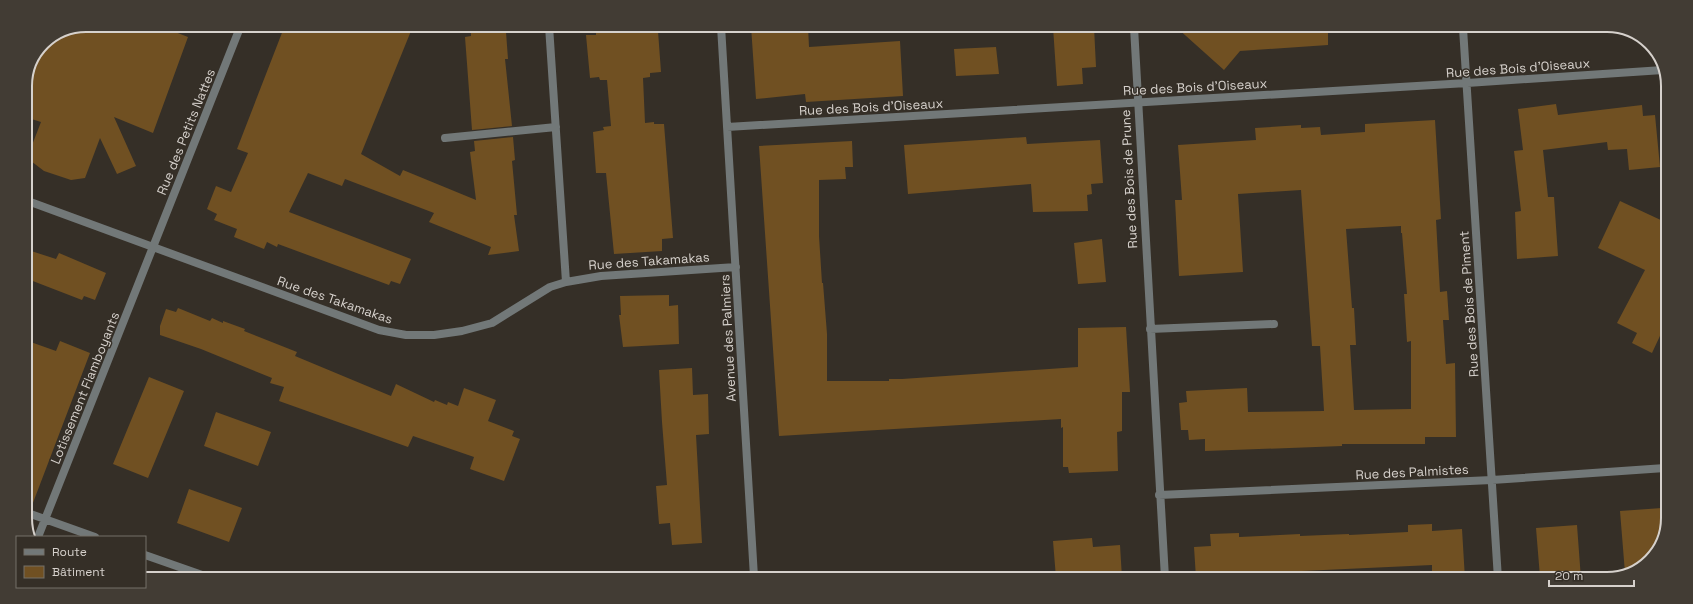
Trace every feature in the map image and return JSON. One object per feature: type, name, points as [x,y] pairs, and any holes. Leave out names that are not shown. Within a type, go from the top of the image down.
[{"type":"street","name":"Rue des Petits Nattes","points":[[153,247],[238,32]]},
{"type":"street","points":[[549,32],[566,282]]},
{"type":"street","name":"Avenue des Palmiers","points":[[721,32],[754,572]]},
{"type":"street","name":"Rue des Bois de Prune","points":[[1134,32],[1159,495],[1165,572]]},
{"type":"street","name":"Rue des Bois de Piment","points":[[1463,32],[1498,572]]},
{"type":"street","name":"Rue des Bois d'Oiseaux","points":[[728,127],[1659,70]]},
{"type":"street","points":[[445,138],[556,127]]},
{"type":"street","name":"Rue des Takamakas","points":[[32,203],[379,330],[406,335],[434,335],[462,331],[492,323],[550,287],[566,282],[601,276],[736,267]]},
{"type":"street","name":"Lotissement Flamboyants","points":[[38,536],[153,247]]},
{"type":"street","points":[[1150,329],[1274,324]]},
{"type":"street","name":"Rue des Palmistes","points":[[1159,495],[1492,480],[1661,468]]},
{"type":"street","points":[[32,514],[92,536]]},
{"type":"street","points":[[146,555],[194,572]]},
{"type":"building","points":[[86,32],[175,32],[188,37],[153,133],[114,117],[136,166],[117,174],[100,138],[85,178],[71,180],[44,171],[32,162],[32,145],[41,122],[32,119],[33,75],[41,56],[56,41],[75,33]]},
{"type":"building","points":[[282,32],[411,32],[361,154],[400,176],[403,170],[476,200],[470,152],[475,151],[474,141],[513,137],[515,160],[512,161],[517,215],[514,215],[519,251],[488,255],[491,247],[429,222],[434,213],[345,179],[342,186],[308,173],[289,212],[411,259],[400,284],[391,281],[389,285],[278,244],[277,247],[267,242],[264,249],[234,237],[237,229],[214,220],[217,214],[207,209],[216,186],[231,192],[248,153],[237,149]]},
{"type":"building","points":[[471,32],[506,32],[508,59],[505,59],[512,126],[472,130],[465,37],[471,36]]},
{"type":"building","points":[[596,32],[658,32],[661,72],[650,73],[650,77],[643,78],[645,123],[654,122],[654,124],[664,124],[673,238],[662,239],[662,251],[614,254],[606,173],[596,173],[593,132],[604,130],[603,127],[611,126],[607,80],[600,80],[599,77],[590,78],[586,35],[596,35]]},
{"type":"building","points":[[751,32],[808,32],[809,47],[900,41],[903,96],[806,102],[805,94],[756,99]]},
{"type":"building","points":[[1053,32],[1094,32],[1096,67],[1082,68],[1083,84],[1057,86]]},
{"type":"building","points":[[1182,32],[1328,32],[1328,45],[1240,51],[1224,70]]},
{"type":"building","points":[[996,47],[999,74],[956,76],[954,49]]},
{"type":"building","points":[[1556,104],[1558,115],[1642,105],[1643,116],[1655,115],[1660,167],[1629,170],[1627,149],[1608,150],[1607,142],[1543,150],[1548,197],[1554,197],[1558,256],[1517,259],[1515,212],[1521,211],[1514,151],[1523,150],[1518,109]]},
{"type":"building","points":[[1435,120],[1441,219],[1436,220],[1440,292],[1447,291],[1449,320],[1443,320],[1446,364],[1455,363],[1456,437],[1425,437],[1425,444],[1342,444],[1342,446],[1205,451],[1205,439],[1189,440],[1188,430],[1181,430],[1179,403],[1187,402],[1186,391],[1247,388],[1248,412],[1324,411],[1320,346],[1312,346],[1301,190],[1238,194],[1243,272],[1179,276],[1175,200],[1182,200],[1178,145],[1256,140],[1255,128],[1301,125],[1301,128],[1320,127],[1321,135],[1365,132],[1365,124]],"holes":[[[1401,226],[1407,294],[1404,294],[1407,342],[1411,341],[1411,409],[1354,410],[1350,345],[1356,345],[1346,229]]]},
{"type":"building","points":[[1026,137],[1027,144],[1100,140],[1103,183],[1091,184],[1092,194],[1087,195],[1088,211],[1033,212],[1031,184],[908,194],[904,145]]},
{"type":"building","points":[[852,141],[853,167],[845,167],[846,179],[819,180],[819,236],[827,334],[827,381],[889,381],[889,379],[1078,367],[1078,328],[1126,327],[1130,392],[1122,392],[1122,431],[1117,432],[1118,471],[1069,473],[1068,467],[1063,467],[1063,427],[1061,428],[1061,419],[779,436],[759,146]]},
{"type":"building","points":[[1620,201],[1661,220],[1661,334],[1652,353],[1632,343],[1637,333],[1617,323],[1645,270],[1598,248]]},
{"type":"building","points":[[1102,239],[1106,282],[1078,284],[1074,243]]},
{"type":"building","points":[[32,251],[56,259],[59,253],[106,273],[95,300],[84,296],[82,300],[32,281]]},
{"type":"building","points":[[669,295],[669,306],[678,305],[679,344],[623,347],[619,315],[621,315],[620,296]]},
{"type":"building","points":[[178,308],[210,321],[212,318],[223,323],[223,321],[245,329],[244,331],[297,352],[295,356],[391,396],[396,384],[434,402],[435,400],[447,405],[448,402],[458,406],[464,388],[496,400],[488,421],[514,431],[512,436],[520,439],[504,481],[470,469],[474,457],[413,436],[408,447],[279,401],[284,387],[270,383],[272,378],[201,349],[160,335],[160,326],[166,309],[176,312]]},
{"type":"building","points":[[60,341],[90,353],[32,505],[32,342],[56,351]]},
{"type":"building","points":[[692,368],[693,395],[708,394],[709,434],[696,435],[702,543],[672,545],[670,523],[659,524],[656,486],[667,485],[659,370]]},
{"type":"building","points":[[149,377],[184,391],[148,478],[113,464]]},
{"type":"building","points":[[216,412],[271,432],[258,466],[204,446]]},
{"type":"building","points":[[189,489],[242,508],[229,542],[177,523]]},
{"type":"building","points":[[1661,508],[1660,529],[1650,551],[1640,561],[1625,569],[1620,511]]},
{"type":"building","points":[[1432,524],[1432,531],[1462,529],[1465,572],[1432,572],[1432,565],[1279,572],[1196,572],[1194,547],[1211,546],[1210,534],[1239,533],[1239,537],[1300,534],[1300,536],[1349,535],[1408,532],[1408,525]]},
{"type":"building","points":[[1577,525],[1580,572],[1540,572],[1536,528]]},
{"type":"building","points":[[1092,538],[1093,547],[1120,545],[1122,572],[1056,572],[1053,541]]}]
